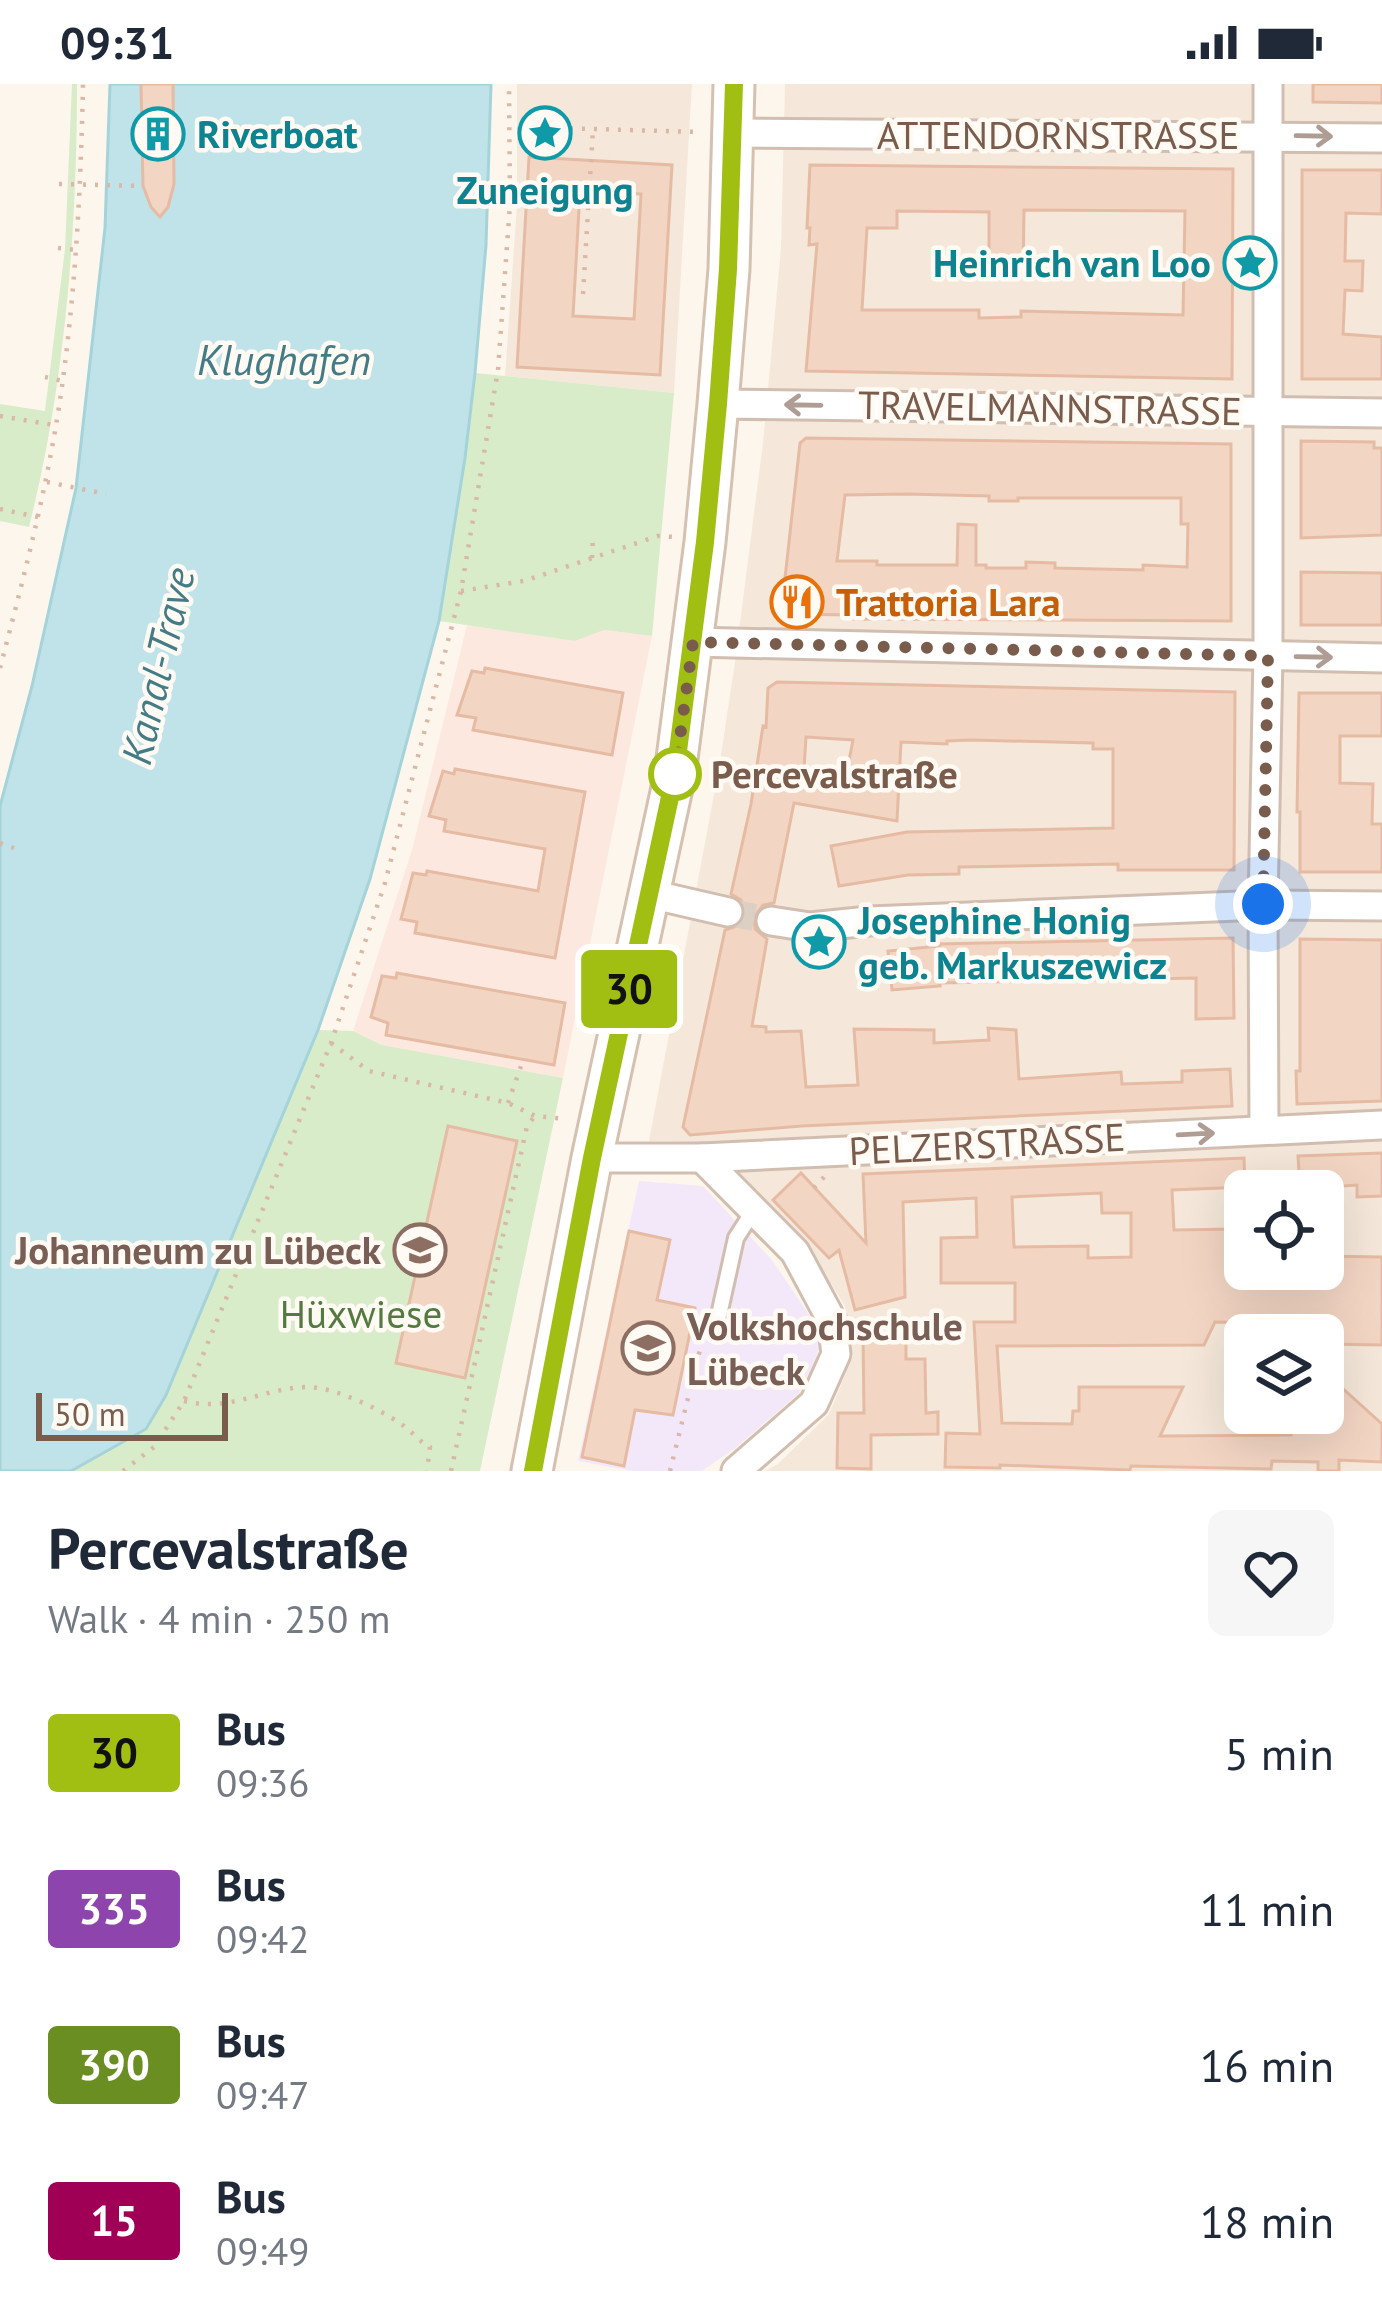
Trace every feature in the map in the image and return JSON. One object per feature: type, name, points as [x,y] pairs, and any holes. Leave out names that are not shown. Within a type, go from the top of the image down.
[{"type":"main road","points":[[532,1471],[592,1158],[675,774],[718,404],[728,269],[715,129],[734,84]]},
{"type":"street","points":[[1264,1130],[1268,84]]},
{"type":"street","name":"ATTENDORNSTRASSE","points":[[715,129],[1382,138]]},
{"type":"street","name":"TRAVELMANNSTRASSE","points":[[718,404],[1382,412]]},
{"type":"street","points":[[693,642],[1382,658]]},
{"type":"street","points":[[650,894],[728,912]]},
{"type":"street","points":[[771,921],[810,927],[1263,904],[1382,906]]},
{"type":"street","name":"PELZERSTRASSE","points":[[592,1158],[702,1159],[1382,1125]]},
{"type":"street","points":[[702,1159],[795,1252],[832,1321],[836,1354],[814,1403],[739,1470]]},
{"type":"lane","points":[[713,1318],[736,1238],[754,1210]]},
{"type":"path","points":[[0,668],[46,482],[63,381],[77,250],[83,84]]},
{"type":"path","points":[[123,1471],[154,1447],[184,1401],[331,1042],[385,883],[461,591],[498,370],[510,204],[509,84]]},
{"type":"path","points":[[558,128],[715,129]]},
{"type":"path","points":[[583,294],[593,129]]},
{"type":"path","points":[[59,184],[143,186]]},
{"type":"path","points":[[58,248],[77,250]]},
{"type":"path","points":[[45,377],[63,381]]},
{"type":"path","points":[[0,416],[56,425]]},
{"type":"path","points":[[46,482],[106,494]]},
{"type":"path","points":[[0,508],[38,517]]},
{"type":"path","points":[[592,558],[593,536]]},
{"type":"path","points":[[461,591],[524,581],[658,536],[679,537]]},
{"type":"path","points":[[13,561],[27,563]]},
{"type":"path","points":[[0,843],[14,848]]},
{"type":"path","points":[[331,1042],[369,1071],[508,1103],[535,1116],[575,1120]]},
{"type":"path","points":[[508,1103],[521,1066],[528,1061]]},
{"type":"path","points":[[452,1471],[527,1126],[535,1116]]},
{"type":"path","points":[[670,1471],[713,1318]]},
{"type":"path","points":[[184,1401],[208,1406],[308,1386],[356,1399],[405,1426],[430,1447],[427,1471]]},
{"type":"shaded area","points":[[517,84],[692,84],[674,393],[505,376],[517,205]]},
{"type":"shaded area","points":[[785,84],[1382,84],[1382,1471],[765,1471],[829,1414],[853,1356],[845,1306],[807,1246],[742,1175],[696,1142],[649,1141],[719,768],[763,443],[781,248]]},
{"type":"shaded area","points":[[467,625],[575,641],[604,630],[652,636],[563,1078],[382,1045],[353,1031],[412,850]]},
{"type":"shaded area","points":[[639,1181],[703,1186],[772,1260],[818,1333],[816,1359],[799,1393],[702,1471],[632,1471],[578,1461]]},
{"type":"green space","points":[[72,84],[77,84],[76,139],[66,307],[52,418],[29,527],[0,521],[0,404],[45,411],[65,249]]},
{"type":"green space","points":[[475,373],[674,393],[652,636],[604,630],[575,641],[439,621]]},
{"type":"green space","name":"Hüxwiese","points":[[318,1030],[353,1031],[382,1045],[563,1078],[480,1471],[71,1471],[146,1429],[166,1395]]},
{"type":"water","name":"Klughafen","points":[[110,84],[491,84],[486,245],[465,458],[439,621],[370,879],[318,1030],[166,1395],[146,1429],[71,1471],[0,1471],[0,806],[76,488],[105,228]]},
{"type":"building","name":"Riverboat","points":[[141,84],[173,84],[174,184],[160,217],[143,186]]},
{"type":"building","points":[[1313,84],[1382,84],[1382,103],[1313,102]]},
{"type":"building","points":[[529,157],[672,165],[660,375],[517,367]],"holes":[[[580,191],[641,194],[634,319],[573,316]]]},
{"type":"building","points":[[810,165],[1233,169],[1232,379],[806,371],[817,244],[809,245]],"holes":[[[1024,210],[1185,211],[1183,315],[1021,311],[1021,317],[979,318],[979,310],[862,310],[867,228],[897,228],[897,211],[989,212],[989,274],[1023,274]]]},
{"type":"building","points":[[1302,170],[1382,170],[1382,214],[1346,213],[1345,261],[1363,261],[1362,291],[1345,290],[1343,334],[1382,337],[1382,379],[1302,379]]},
{"type":"building","points":[[806,438],[1231,444],[1231,621],[854,619],[854,615],[781,614],[800,443]],"holes":[[[845,495],[989,496],[989,501],[1181,498],[1181,524],[1188,524],[1187,567],[1055,568],[1055,563],[1026,562],[1026,568],[986,568],[976,565],[976,525],[958,524],[957,565],[837,561]]]},
{"type":"building","points":[[1301,441],[1374,442],[1374,448],[1382,448],[1382,535],[1301,538]]},
{"type":"building","points":[[1301,572],[1382,573],[1382,625],[1301,625]]},
{"type":"building","points":[[485,668],[623,693],[612,755],[473,730],[476,718],[457,715],[472,671],[484,673]]},
{"type":"building","points":[[777,682],[1235,692],[1234,870],[1118,870],[1118,864],[959,867],[959,874],[908,875],[839,886],[831,846],[907,832],[1113,828],[1113,749],[1093,749],[1093,743],[901,742],[897,821],[794,803],[774,903],[763,905],[754,917],[755,929],[767,939],[752,1026],[766,1027],[766,1032],[801,1031],[806,1087],[858,1085],[854,1029],[934,1030],[934,1043],[989,1040],[988,1028],[1016,1030],[1019,1079],[1121,1072],[1122,1084],[1182,1082],[1182,1071],[1230,1069],[1232,1106],[690,1135],[683,1127],[725,930],[740,925],[746,915],[741,900],[731,894],[766,727],[768,688]],"holes":[[[806,737],[853,740],[846,776],[823,779],[804,769]]]},
{"type":"building","points":[[1299,693],[1382,693],[1382,736],[1340,736],[1340,783],[1373,784],[1372,824],[1382,824],[1382,872],[1300,872]]},
{"type":"building","points":[[455,769],[585,792],[555,958],[415,933],[417,922],[401,919],[413,873],[426,875],[427,871],[538,891],[545,849],[444,831],[446,820],[429,816],[443,771],[454,774]]},
{"type":"building","points":[[1233,938],[1234,1018],[1196,1019],[1196,978],[939,983],[892,990],[888,951],[938,944]]},
{"type":"building","points":[[1300,939],[1382,940],[1382,1101],[1297,1104]]},
{"type":"building","points":[[397,973],[565,1003],[554,1065],[386,1035],[388,1023],[371,1017],[382,976],[396,978]]},
{"type":"building","points":[[448,1126],[517,1141],[465,1378],[396,1363]]},
{"type":"building","points":[[1382,1153],[1382,1196],[1357,1197],[1357,1185],[1344,1186],[1344,1170],[1299,1170],[1298,1156]]},
{"type":"building","points":[[1244,1158],[1244,1170],[1224,1170],[1224,1188],[1172,1190],[1174,1230],[1224,1229],[1224,1290],[1344,1290],[1344,1256],[1382,1257],[1382,1345],[1344,1344],[1344,1314],[1224,1314],[1224,1322],[1215,1322],[1204,1345],[997,1346],[1002,1423],[1072,1424],[1073,1411],[1079,1411],[1079,1387],[1183,1387],[1160,1436],[1344,1434],[1344,1390],[1382,1424],[1382,1462],[1339,1460],[1339,1471],[1318,1471],[1318,1462],[1272,1461],[1271,1469],[945,1467],[946,1433],[980,1434],[974,1322],[1015,1322],[1015,1283],[941,1283],[941,1238],[977,1237],[976,1198],[903,1202],[905,1297],[855,1310],[839,1250],[829,1258],[773,1200],[801,1173],[866,1243],[863,1174]],"holes":[[[1101,1193],[1102,1213],[1131,1213],[1131,1257],[1088,1258],[1088,1246],[1014,1247],[1012,1197]]]},
{"type":"building","points":[[629,1231],[670,1240],[657,1300],[695,1308],[673,1415],[635,1410],[624,1466],[582,1457]]},
{"type":"building","points":[[906,1335],[906,1359],[925,1359],[926,1413],[938,1412],[938,1434],[871,1435],[871,1469],[837,1468],[838,1413],[864,1413],[863,1336]]},
{"type":"tunnel","points":[[728,912],[771,921]]},
{"type":"bus line","name":"30","points":[[533,1471],[592,1158],[675,774],[718,404],[734,84]]},
{"type":"place","name":"Zuneigung","points":[[545,133]]},
{"type":"place","name":"Riverboat","points":[[158,134]]},
{"type":"place","name":"Heinrich van Loo","points":[[1250,263]]},
{"type":"place","name":"Trattoria Lara","points":[[797,602]]},
{"type":"place","name":"Percevalstraße","points":[[675,774]]},
{"type":"place","name":"Josephine Honig geb. Markuszewicz","points":[[819,942]]},
{"type":"place","name":"Johanneum zu Lübeck","points":[[420,1250]]},
{"type":"place","name":"Volkshochschule Lübeck","points":[[648,1348]]},
{"type":"route","points":[[675,774],[693,642],[1268,656],[1263,904]]},
{"type":"water label","name":"Kanal-Trave","points":[[158,666]]}]
